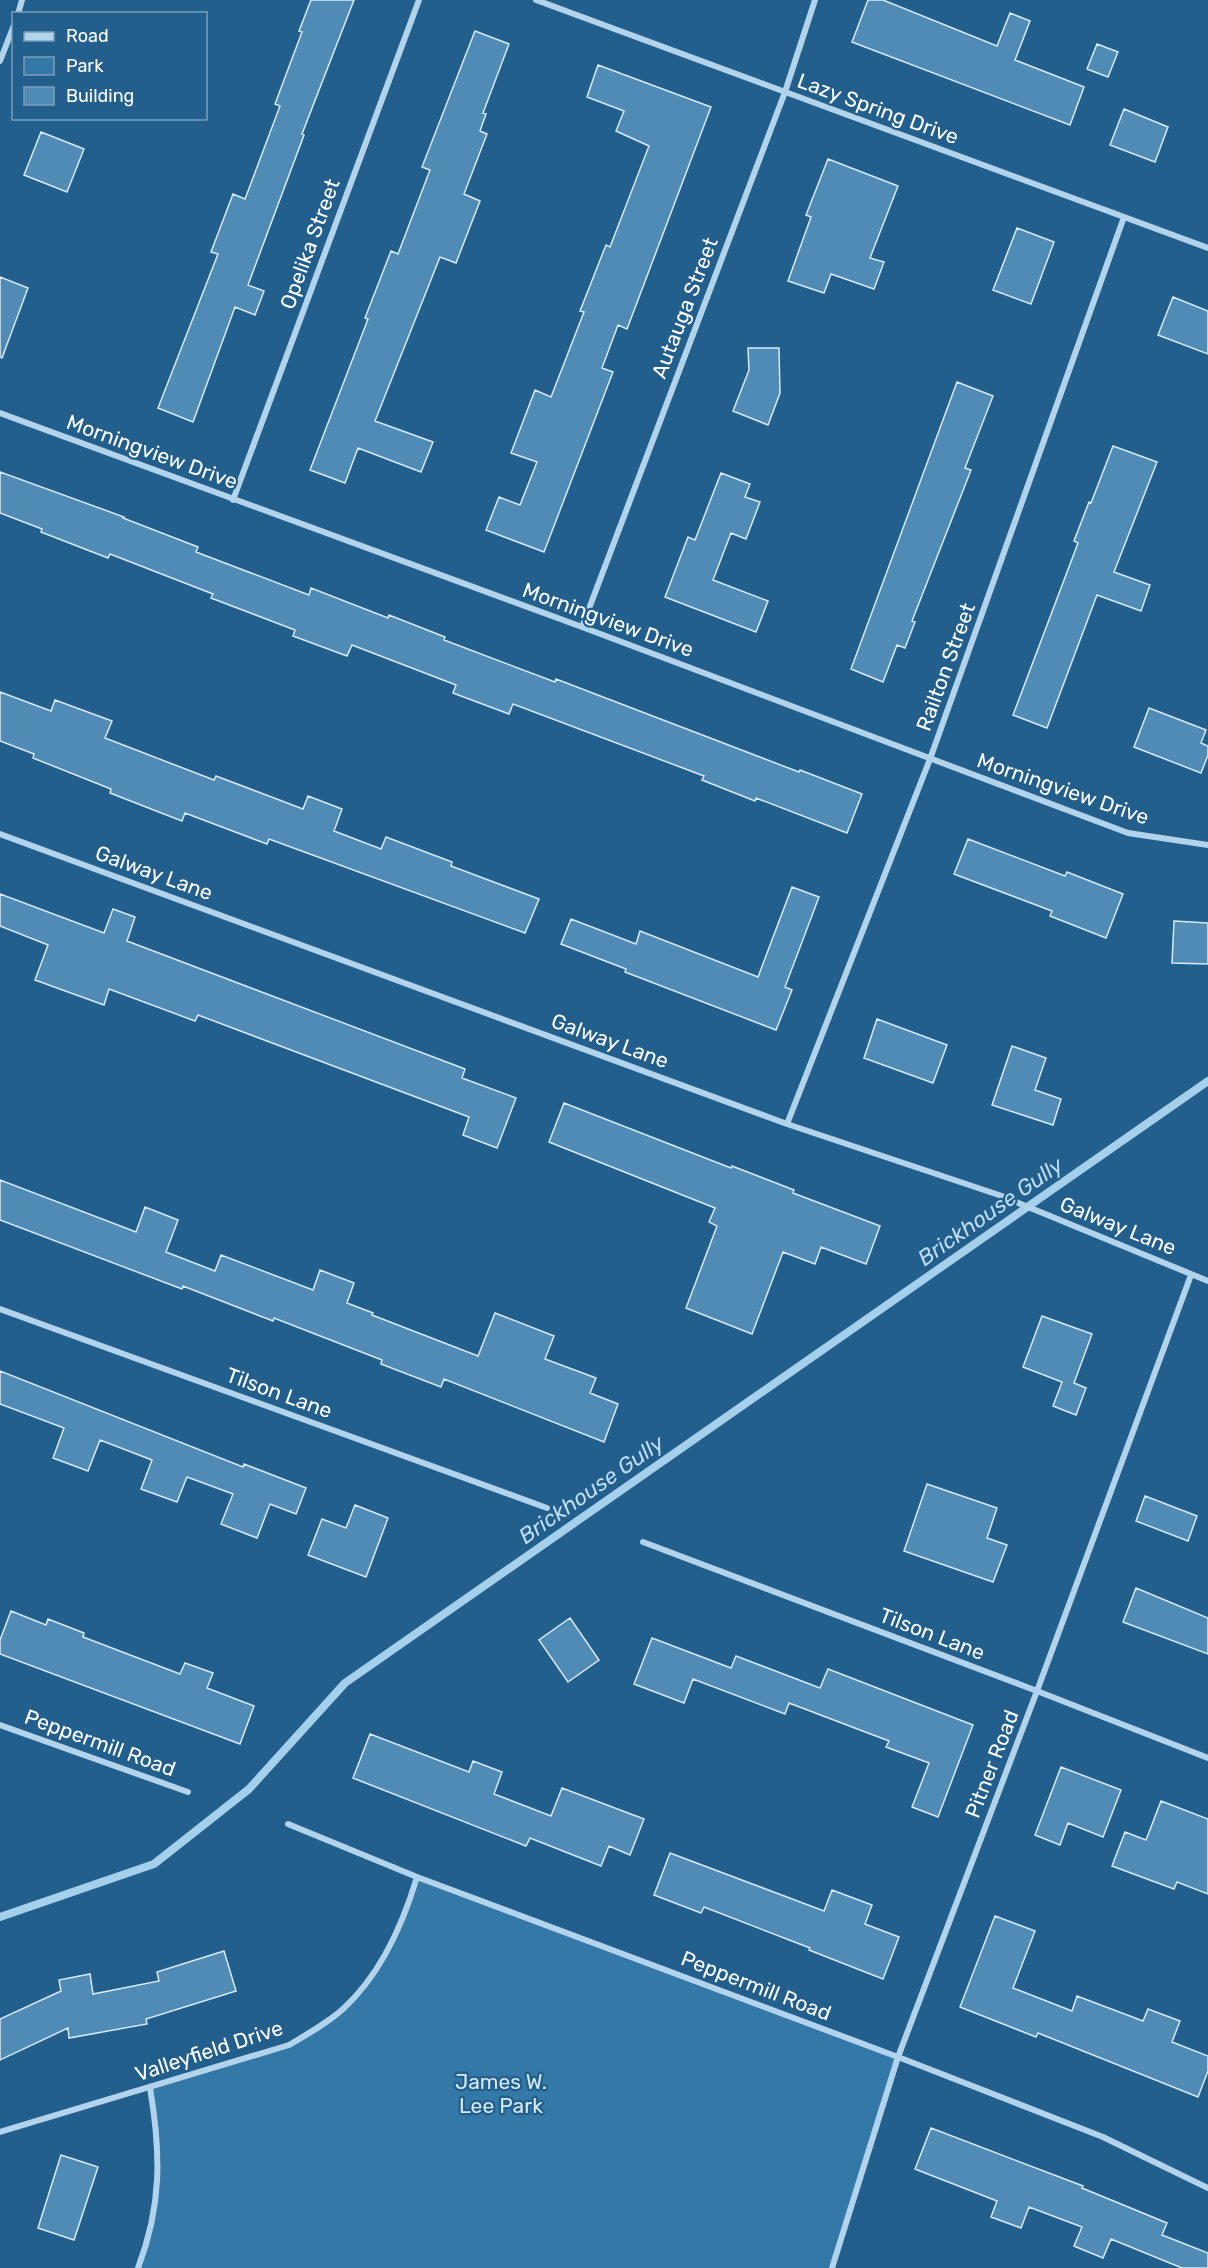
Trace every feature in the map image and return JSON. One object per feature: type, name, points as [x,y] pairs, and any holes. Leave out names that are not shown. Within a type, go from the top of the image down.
[{"type":"street","name":"Opelika Street","points":[[233,500],[418,0]]},
{"type":"street","name":"Lazy Spring Drive","points":[[536,0],[1208,248]]},
{"type":"street","name":"Autauga Street","points":[[582,627],[785,92],[815,0]]},
{"type":"street","points":[[0,61],[12,29]]},
{"type":"street","name":"Railton Street","points":[[787,1124],[930,759],[1125,217]]},
{"type":"street","name":"Morningview Drive","points":[[0,414],[582,627],[1128,833],[1208,845]]},
{"type":"street","name":"Galway Lane","points":[[0,834],[787,1124],[999,1195],[1208,1281]]},
{"type":"street","name":"Pitner Road","points":[[832,2268],[898,2057],[1191,1275]]},
{"type":"street","name":"Tilson Lane","points":[[0,1309],[547,1508]]},
{"type":"street","name":"Tilson Lane","points":[[643,1542],[1208,1758]]},
{"type":"street","name":"Peppermill Road","points":[[0,1725],[189,1792]]},
{"type":"street","name":"Peppermill Road","points":[[288,1824],[417,1877],[898,2057],[1102,2137],[1208,2188]]},
{"type":"street","name":"Valleyfield Drive","points":[[0,2132],[290,2045],[320,2027],[344,2008],[365,1984],[395,1935],[417,1877]]},
{"type":"street","points":[[138,2268],[152,2231],[159,2174],[158,2131],[150,2088]]},
{"type":"green space","name":"James W. Lee Park","points":[[417,1877],[898,2057],[832,2268],[138,2268],[143,2254],[159,2173],[150,2088],[289,2045],[320,2027],[365,1984],[383,1956]]},
{"type":"building","points":[[311,0],[354,0],[302,134],[304,135],[248,285],[264,291],[255,315],[235,307],[193,422],[158,408],[218,254],[211,252],[233,194],[245,199],[280,106],[275,104],[302,32],[299,31]]},
{"type":"building","points":[[868,0],[883,0],[997,46],[1010,13],[1030,21],[1015,60],[1084,87],[1070,125],[852,42]]},
{"type":"building","points":[[475,31],[509,44],[483,113],[486,114],[480,131],[487,134],[464,194],[480,201],[456,263],[440,257],[375,421],[433,442],[421,472],[358,448],[345,483],[310,470],[368,319],[365,318],[391,251],[398,254],[430,170],[422,167]]},
{"type":"building","points":[[1097,44],[1118,52],[1108,77],[1087,69]]},
{"type":"building","points":[[598,65],[711,107],[627,329],[618,325],[602,368],[613,372],[544,552],[486,530],[499,497],[520,505],[537,462],[511,453],[535,390],[551,397],[584,312],[580,311],[606,245],[610,247],[649,146],[616,131],[624,111],[587,97]]},
{"type":"building","points":[[1124,109],[1168,127],[1155,162],[1110,145]]},
{"type":"building","points":[[41,132],[84,149],[67,192],[24,175]]},
{"type":"building","points":[[828,159],[898,186],[870,258],[884,262],[874,289],[831,274],[824,293],[788,281],[811,217],[806,215]]},
{"type":"building","points":[[1017,228],[1054,242],[1031,304],[993,290]]},
{"type":"building","points":[[0,277],[28,288],[2,358],[0,357]]},
{"type":"building","points":[[1173,297],[1208,311],[1208,354],[1158,335]]},
{"type":"building","points":[[748,348],[779,348],[780,393],[768,425],[733,411],[749,370]]},
{"type":"building","points":[[957,382],[993,396],[965,468],[971,470],[912,621],[915,622],[905,648],[897,645],[883,682],[851,669]]},
{"type":"building","points":[[1113,446],[1157,462],[1114,572],[1150,585],[1141,611],[1097,595],[1047,728],[1013,715],[1078,543],[1074,541]]},
{"type":"building","points":[[0,472],[124,517],[198,547],[196,552],[309,595],[311,588],[388,618],[389,615],[445,637],[444,640],[555,682],[556,679],[862,794],[847,833],[756,798],[755,801],[702,780],[704,776],[513,704],[509,714],[453,693],[456,685],[352,645],[347,656],[293,636],[295,630],[211,598],[213,594],[110,554],[108,558],[41,532],[42,529],[0,513]]},
{"type":"building","points":[[721,473],[750,484],[745,497],[760,502],[746,539],[731,533],[713,580],[768,601],[756,632],[665,597],[688,537],[695,540]]},
{"type":"building","points":[[0,692],[51,711],[55,700],[112,721],[105,738],[214,780],[216,776],[303,809],[308,796],[342,809],[334,831],[381,849],[386,837],[452,862],[451,866],[539,899],[525,933],[269,839],[267,844],[185,813],[182,821],[110,793],[111,789],[33,758],[34,754],[0,741]]},
{"type":"building","points":[[1149,708],[1206,730],[1201,743],[1208,746],[1208,755],[1201,773],[1134,747]]},
{"type":"building","points":[[968,839],[1065,876],[1067,872],[1123,894],[1106,938],[1050,916],[1052,911],[954,874]]},
{"type":"building","points":[[792,887],[819,897],[785,987],[792,990],[776,1030],[625,972],[626,969],[561,944],[571,919],[636,944],[640,931],[758,977]]},
{"type":"building","points":[[0,894],[104,933],[113,909],[135,917],[127,941],[465,1069],[462,1078],[516,1098],[497,1148],[463,1135],[469,1117],[198,1015],[195,1021],[109,989],[104,1005],[35,980],[48,945],[0,926]]},
{"type":"building","points":[[1174,921],[1208,923],[1208,964],[1172,963]]},
{"type":"building","points":[[877,1019],[947,1045],[933,1083],[864,1058]]},
{"type":"building","points":[[1012,1046],[1046,1058],[1035,1090],[1061,1099],[1053,1125],[992,1105]]},
{"type":"building","points":[[564,1103],[794,1190],[793,1193],[880,1226],[866,1264],[821,1247],[815,1264],[783,1252],[752,1334],[686,1308],[717,1226],[709,1222],[715,1208],[549,1142]]},
{"type":"building","points":[[0,1180],[136,1232],[145,1207],[178,1220],[166,1252],[215,1271],[221,1255],[313,1290],[320,1270],[354,1283],[347,1303],[478,1356],[495,1313],[554,1336],[545,1359],[596,1378],[590,1393],[618,1404],[604,1442],[444,1379],[441,1387],[381,1364],[382,1360],[274,1318],[273,1321],[183,1286],[182,1289],[0,1220]]},
{"type":"building","points":[[1042,1316],[1092,1334],[1074,1383],[1086,1388],[1076,1415],[1053,1406],[1062,1382],[1023,1367]]},
{"type":"building","points":[[0,1371],[243,1467],[244,1464],[306,1488],[296,1514],[270,1504],[257,1538],[221,1524],[233,1494],[187,1477],[177,1502],[141,1489],[152,1460],[100,1440],[88,1471],[53,1458],[64,1428],[0,1404]]},
{"type":"building","points":[[927,1484],[997,1508],[987,1538],[1007,1545],[993,1582],[904,1551]]},
{"type":"building","points":[[1145,1496],[1197,1516],[1188,1541],[1136,1521]]},
{"type":"building","points":[[355,1505],[388,1518],[366,1577],[308,1555],[322,1519],[346,1528]]},
{"type":"building","points":[[1136,1588],[1208,1618],[1208,1654],[1123,1622]]},
{"type":"building","points":[[11,1611],[46,1625],[48,1619],[84,1633],[83,1637],[180,1674],[185,1663],[213,1673],[207,1688],[254,1706],[240,1744],[0,1654],[0,1640]]},
{"type":"building","points":[[570,1618],[599,1660],[568,1682],[539,1640]]},
{"type":"building","points":[[652,1638],[731,1668],[736,1656],[820,1688],[828,1669],[973,1725],[938,1817],[912,1807],[929,1763],[886,1747],[889,1741],[789,1703],[785,1714],[693,1679],[684,1703],[634,1684]]},
{"type":"building","points":[[370,1734],[469,1772],[473,1761],[502,1772],[494,1794],[551,1816],[562,1788],[644,1819],[630,1855],[609,1846],[601,1866],[530,1838],[526,1846],[353,1778]]},
{"type":"building","points":[[1061,1767],[1121,1790],[1103,1837],[1068,1823],[1060,1845],[1035,1835]]},
{"type":"building","points":[[1161,1801],[1208,1819],[1208,1894],[1177,1882],[1174,1889],[1112,1866],[1125,1832],[1146,1840]]},
{"type":"building","points":[[670,1853],[824,1911],[832,1890],[872,1905],[865,1924],[899,1937],[883,1979],[704,1907],[701,1913],[654,1895]]},
{"type":"building","points":[[995,1916],[1035,1931],[1013,1988],[1072,2011],[1077,1996],[1143,2021],[1148,2009],[1180,2021],[1172,2042],[1208,2056],[1208,2071],[1198,2097],[1038,2033],[1036,2037],[960,2007]]},
{"type":"building","points":[[224,1951],[236,1991],[146,2019],[147,2024],[69,2038],[68,2028],[0,2060],[0,2019],[61,1991],[59,1980],[90,1974],[93,1994],[159,1981],[157,1972]]},
{"type":"building","points":[[931,2128],[1083,2186],[1082,2188],[1167,2223],[1162,2235],[1208,2253],[1208,2268],[1182,2268],[1111,2239],[1103,2258],[1074,2246],[1082,2227],[1029,2207],[1021,2228],[991,2217],[997,2201],[915,2169]]},
{"type":"building","points":[[61,2155],[98,2167],[74,2240],[38,2228]]},
{"type":"waterway","name":"Brickhouse Gully","points":[[0,1917],[154,1864],[249,1789],[345,1683],[1208,1081]]}]
